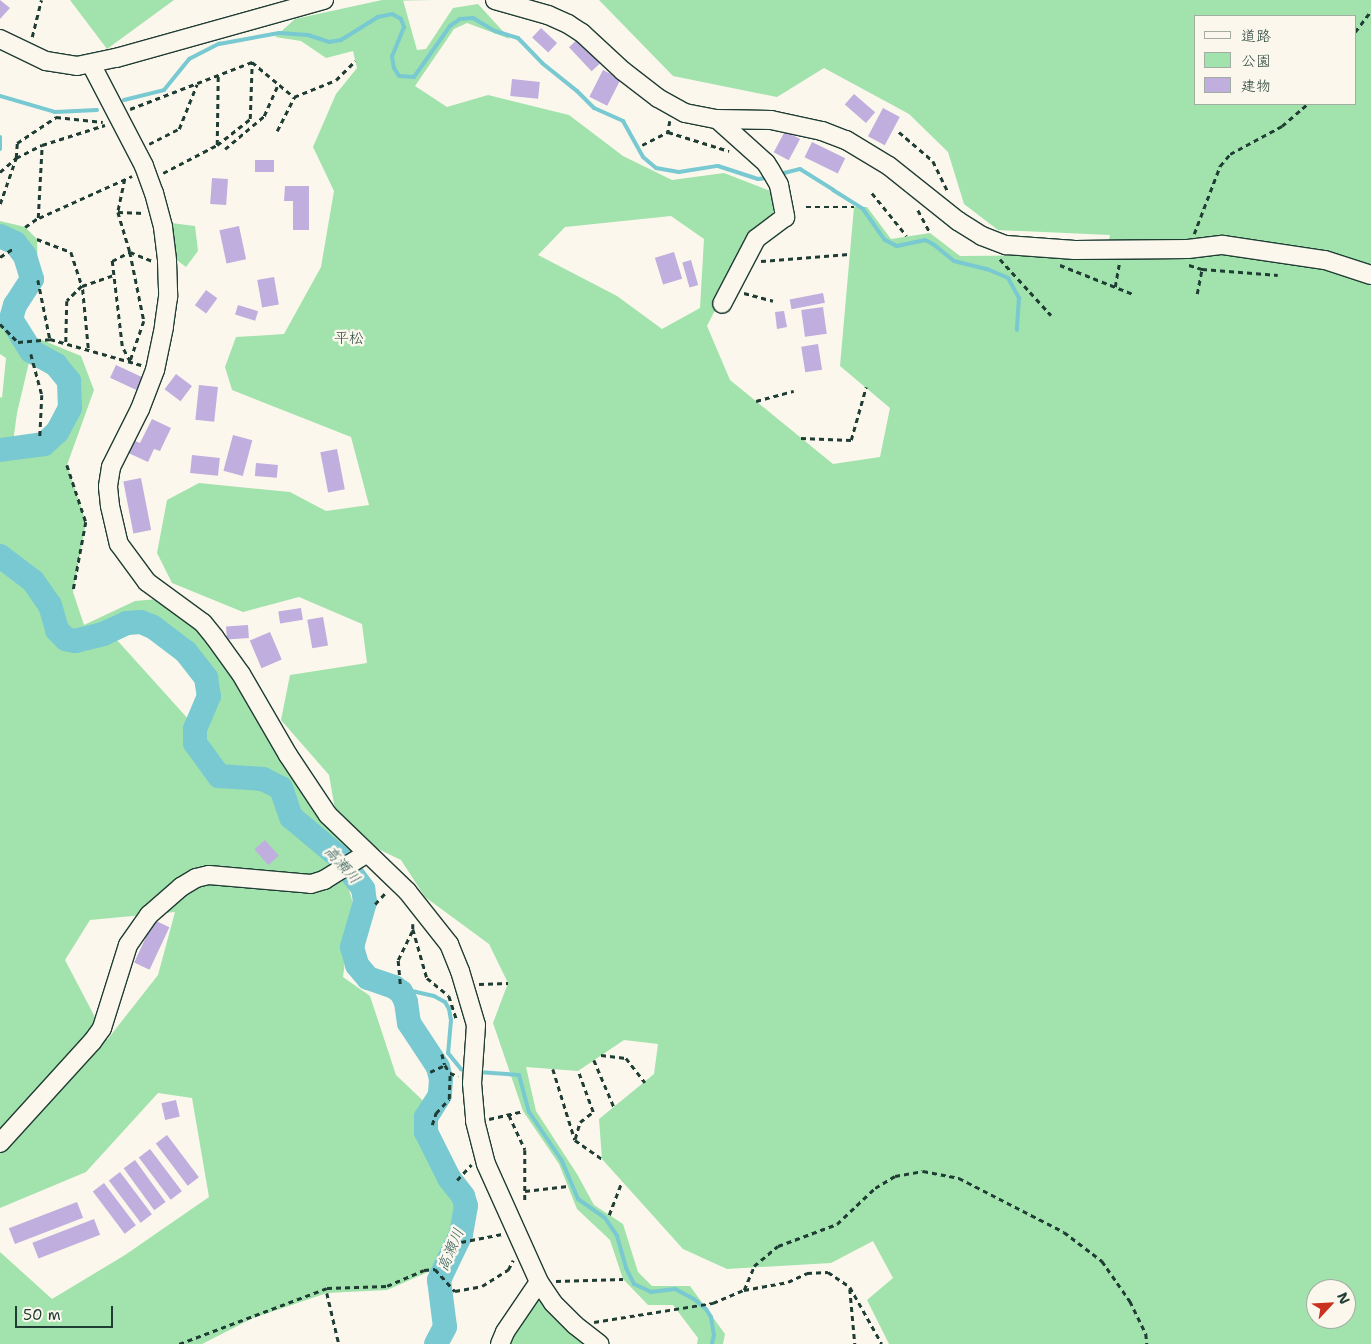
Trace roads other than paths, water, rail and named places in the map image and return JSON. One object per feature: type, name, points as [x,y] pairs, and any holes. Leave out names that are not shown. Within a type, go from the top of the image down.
[{"type":"street","points":[[0,39],[27,53],[62,65],[91,64],[324,0]]},
{"type":"street","points":[[495,0],[548,15],[568,24],[582,33],[623,71],[658,98],[685,113],[716,119],[771,120],[814,129],[846,140],[889,166],[958,221],[982,236],[1006,245],[1075,250],[1121,250],[1185,256],[1223,245],[1325,260],[1371,275]]},
{"type":"street","points":[[91,64],[144,166],[154,193],[163,227],[168,297],[155,370],[140,409],[111,467],[110,506],[119,544],[147,582],[203,623],[241,674],[313,795],[360,858],[407,891],[449,944],[460,971],[476,1025],[472,1083],[475,1120],[482,1151],[515,1238],[545,1282],[553,1303],[575,1325],[600,1344]]},
{"type":"street","points":[[716,119],[766,163],[775,178],[784,217],[756,239],[726,297]]},
{"type":"street","points":[[0,1143],[92,1042],[102,1028],[128,945],[149,915],[181,887],[196,878],[209,875],[312,884],[336,873],[360,858]]},
{"type":"street","points":[[500,1344],[504,1332],[545,1282]]},
{"type":"waterway","points":[[124,100],[164,90],[189,59],[219,44],[279,33],[308,35],[329,42],[341,40],[378,17],[392,14],[401,19],[404,27],[392,56],[394,68],[399,76],[414,77],[450,26],[460,19],[473,18],[495,31],[518,38],[542,63],[577,91],[594,108],[623,121],[643,157],[656,168],[679,172],[718,166],[758,179],[768,178]]},
{"type":"waterway","points":[[0,96],[55,112],[97,110]]},
{"type":"waterway","points":[[0,137],[0,149]]},
{"type":"waterway","points":[[780,174],[800,169],[863,209],[885,240],[897,246],[925,240],[954,261],[987,269],[1008,278],[1019,298],[1017,330]]},
{"type":"waterway","name":"高瀬川","points":[[0,236],[15,243],[25,256],[32,279],[15,305],[11,319],[31,351],[56,365],[69,381],[70,408],[57,432],[44,444],[0,450]]},
{"type":"waterway","name":"高瀬川","points":[[0,556],[33,581],[50,605],[57,630],[66,639],[75,641],[103,634],[127,623],[141,622],[153,627],[186,652],[206,678],[209,696],[195,729],[195,743],[219,776],[263,779],[281,788],[291,817],[340,858],[363,889],[365,902],[352,947],[357,965],[368,978],[394,987],[401,992],[406,1002],[409,1023],[438,1067],[441,1079],[440,1095],[426,1117],[426,1132],[449,1178],[463,1196],[466,1206],[461,1234],[439,1280],[445,1327],[436,1344]]},
{"type":"waterway","points":[[394,987],[434,996],[445,1002],[449,1009],[451,1020],[448,1053],[461,1069],[469,1070]]},
{"type":"waterway","points":[[478,1072],[519,1075],[529,1112],[562,1161],[578,1199],[605,1218],[617,1236],[626,1268],[634,1284],[651,1292],[675,1289],[694,1299],[706,1309],[711,1317],[714,1335],[712,1344]]},
{"type":"district","name":"平松","points":[[349,339]]}]
